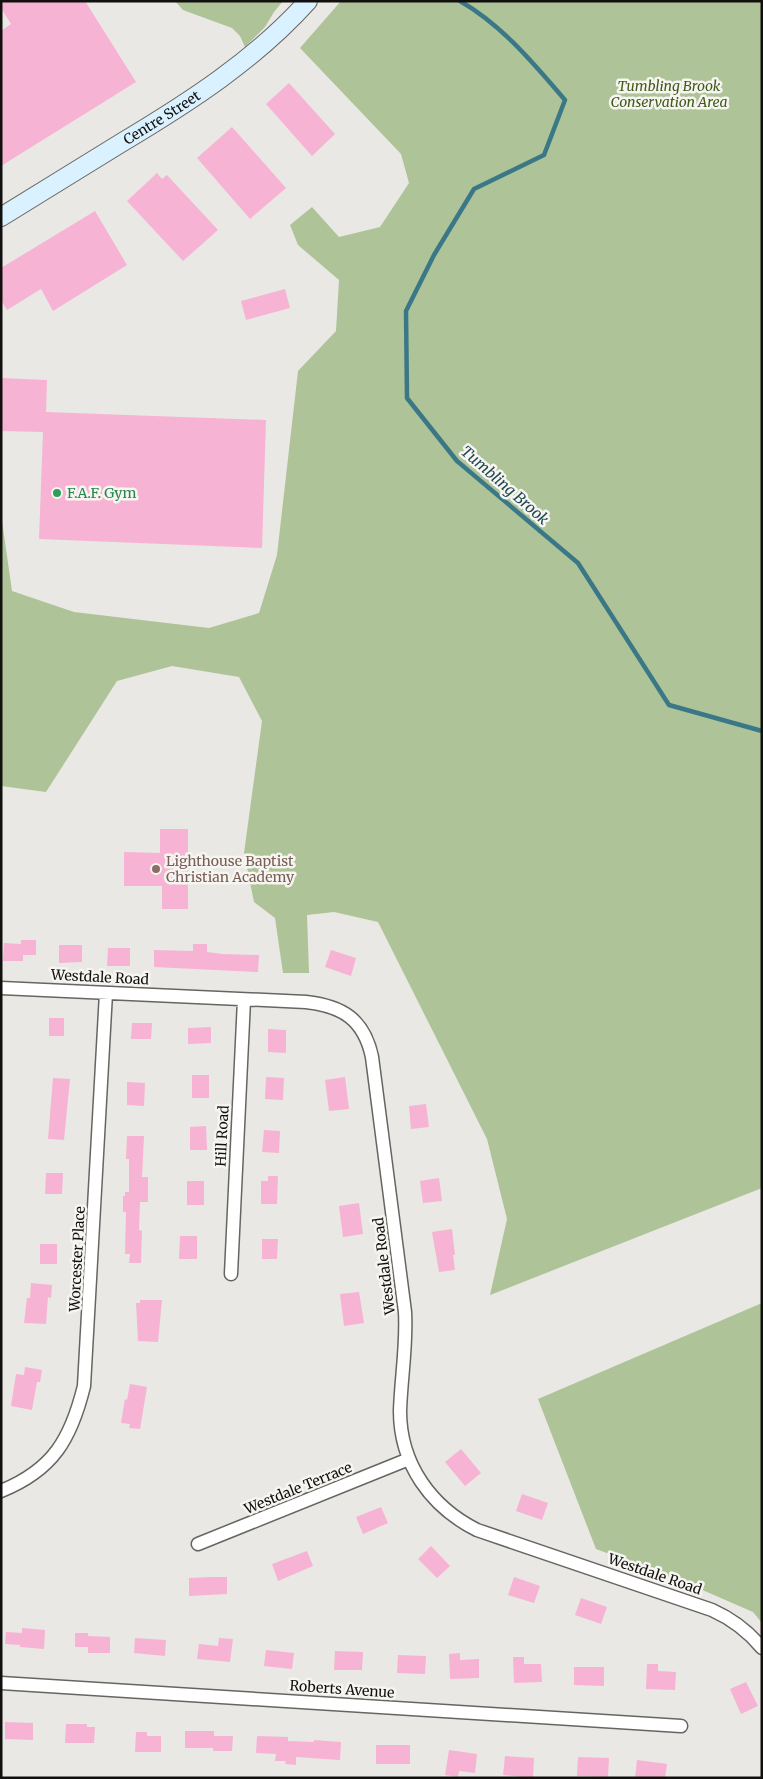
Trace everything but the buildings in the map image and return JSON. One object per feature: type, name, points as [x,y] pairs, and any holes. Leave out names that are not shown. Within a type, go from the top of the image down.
[{"type":"main road","name":"Centre Street","points":[[1,217],[157,121],[219,80],[270,40],[308,1]]},
{"type":"street","name":"Westdale Road","points":[[1,988],[306,1002],[335,1008],[354,1021],[368,1043],[373,1064],[405,1312],[401,1418],[404,1443],[409,1459],[423,1486],[442,1507],[466,1524],[490,1534],[712,1610],[748,1632],[762,1648]]},
{"type":"street","name":"Worcester Place","points":[[1,1491],[34,1475],[52,1459],[65,1440],[77,1414],[84,1386],[106,993]]},
{"type":"street","name":"Hill Road","points":[[231,1274],[244,1000]]},
{"type":"street","name":"Westdale Terrace","points":[[198,1544],[409,1459]]},
{"type":"street","name":"Roberts Avenue","points":[[1,1683],[681,1726]]},
{"type":"green space","points":[[175,1],[283,1],[265,27],[245,47],[240,36],[232,28],[183,10]]},
{"type":"green space","name":"Tumbling Brook Conservation Area","points":[[341,1],[762,1],[762,1188],[490,1295],[507,1219],[487,1139],[378,922],[334,912],[307,915],[309,973],[283,973],[275,918],[254,902],[244,853],[262,721],[239,677],[172,666],[117,681],[46,792],[1,786],[1,514],[12,591],[74,612],[209,628],[259,613],[277,555],[298,371],[336,331],[339,280],[298,245],[290,225],[312,207],[339,237],[380,227],[409,183],[401,154],[300,48]]},
{"type":"green space","points":[[762,1303],[762,1623],[753,1612],[684,1582],[596,1549],[538,1399]]},
{"type":"waterway","name":"Tumbling Brook","points":[[460,1],[504,33],[565,100],[544,155],[474,189],[434,255],[406,311],[407,398],[457,461],[578,563],[669,705],[762,731]]},
{"type":"place","name":"F.A.F. Gym","points":[[57,493]]},
{"type":"place","name":"Lighthouse Baptist Christian Academy","points":[[156,869]]}]
